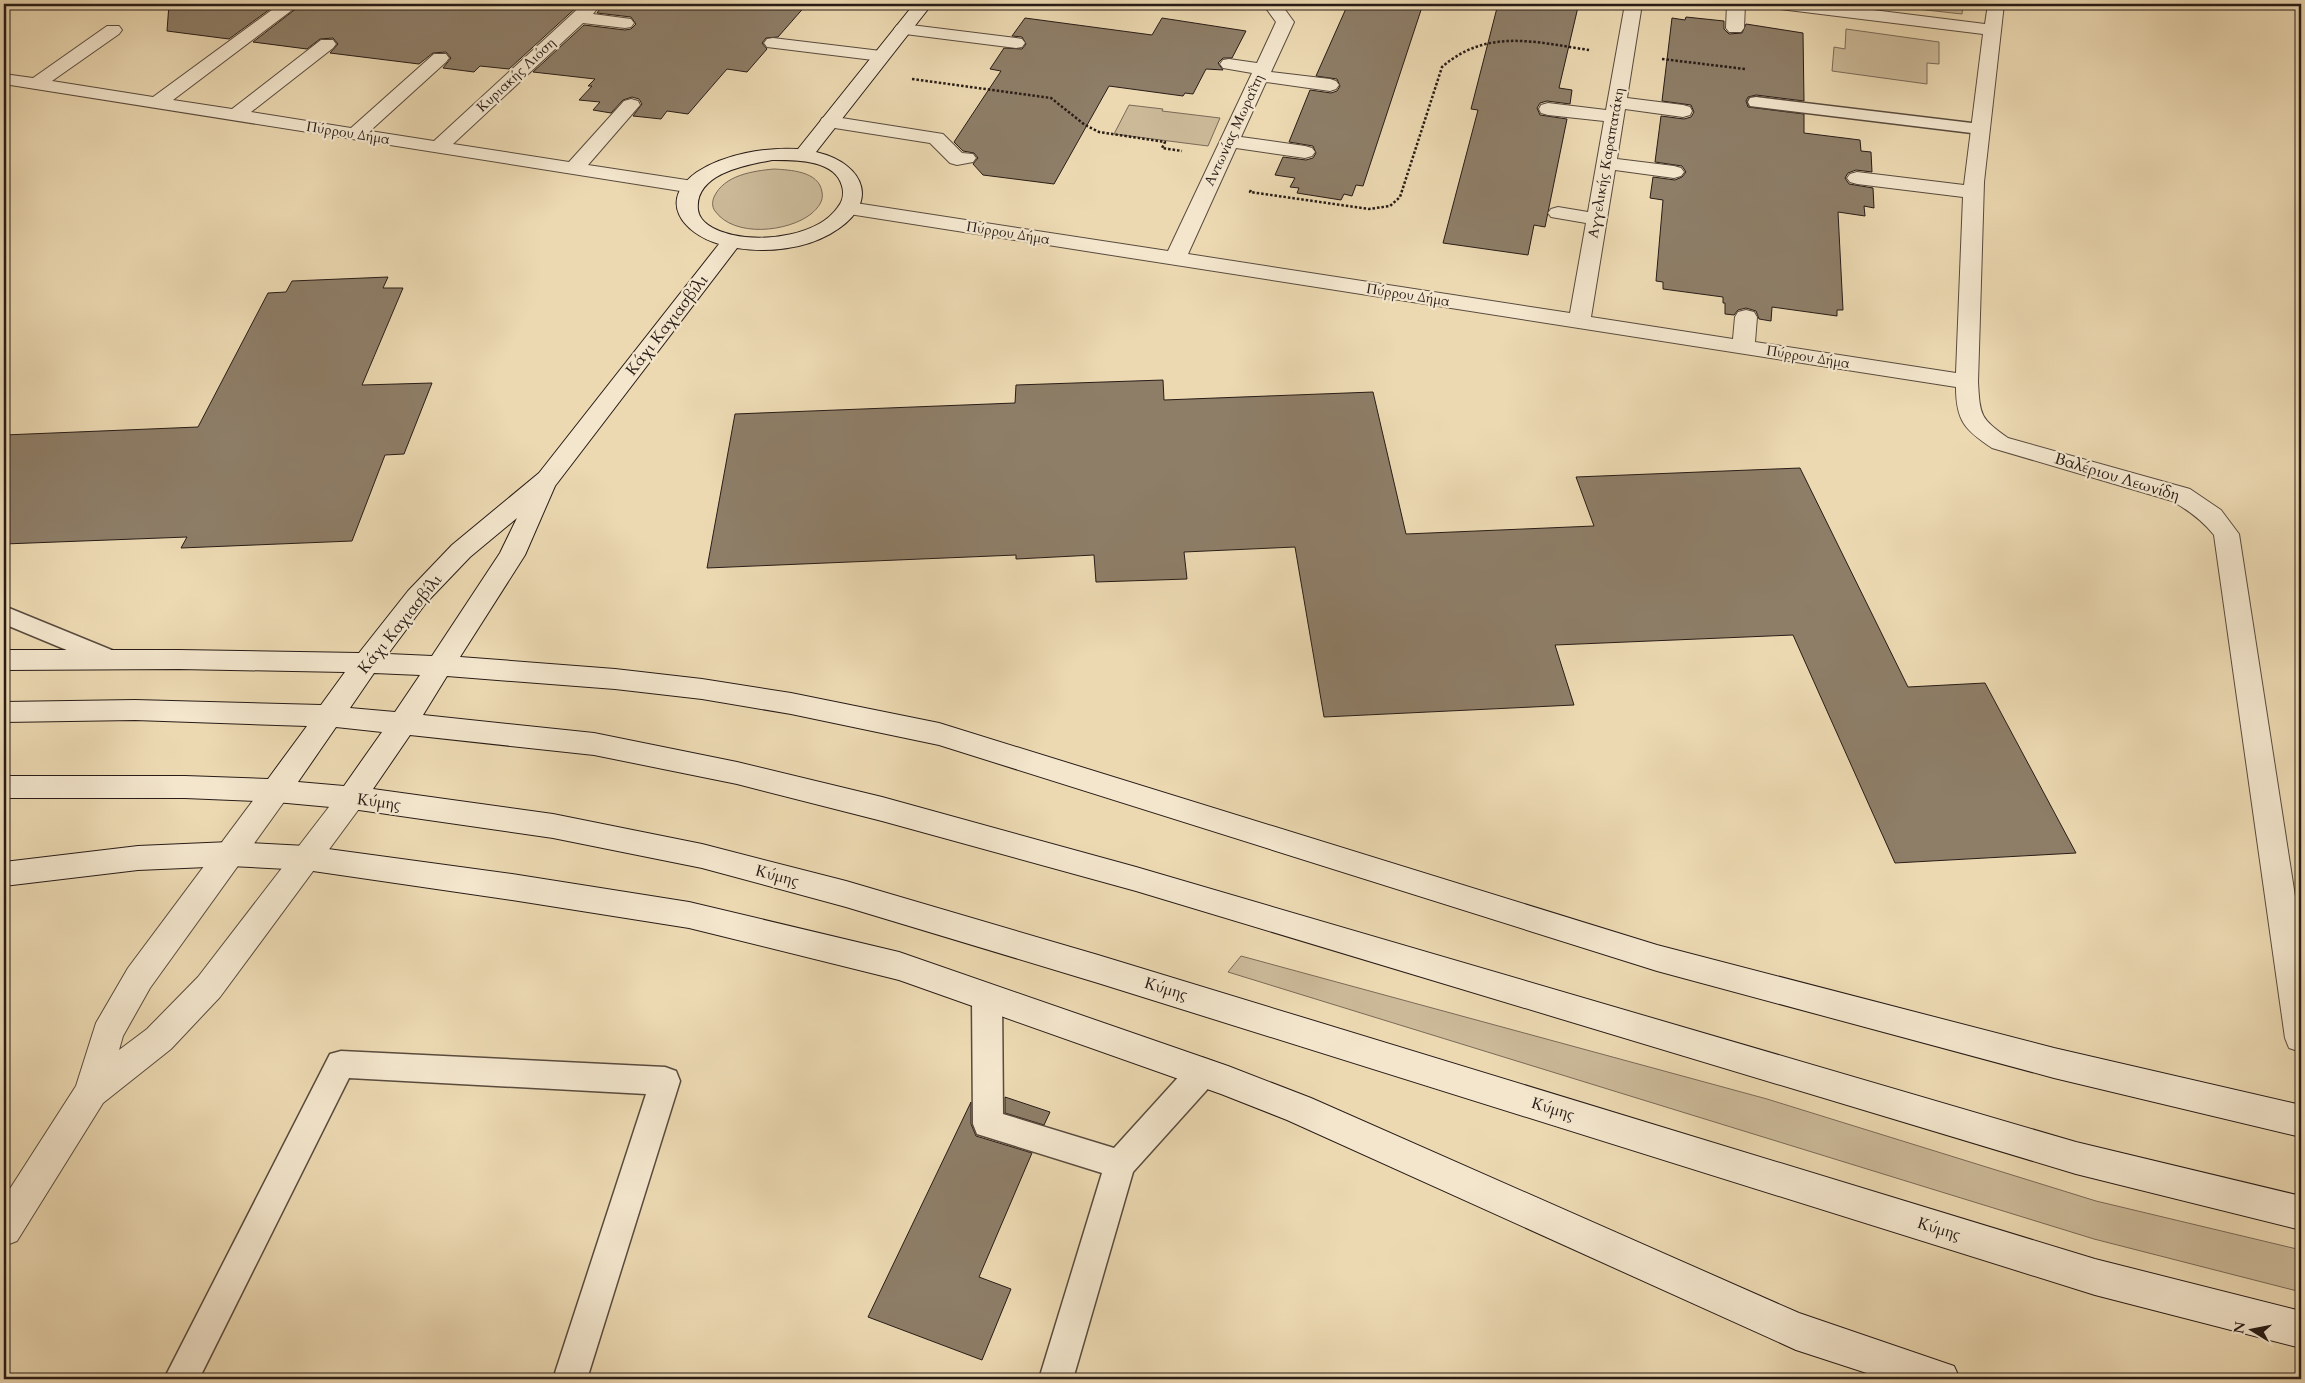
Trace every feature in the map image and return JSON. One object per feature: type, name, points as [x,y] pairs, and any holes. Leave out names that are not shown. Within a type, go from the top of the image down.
[{"type":"street","points":[[157,103],[291,4]]},
{"type":"street","name":"Κυριακής Λιόση","points":[[438,147],[593,4]]},
{"type":"street","points":[[803,155],[923,4]]},
{"type":"street","name":"Αντωνίας Μωραΐτη","points":[[1174,259],[1285,22],[1272,4]]},
{"type":"street","name":"Αγγελικής Καραπατάκη","points":[[1579,322],[1634,4]]},
{"type":"street","points":[[1734,28],[1736,4]]},
{"type":"street","points":[[1780,4],[1907,18],[1992,30]]},
{"type":"street","name":"Βαλέριου Λεωνίδη","points":[[1996,4],[1973,192],[1967,382],[1968,414],[1978,428],[2000,443],[2181,496],[2202,506],[2212,515],[2226,534],[2301,1038]]},
{"type":"street","points":[[579,17],[625,23]]},
{"type":"street","points":[[903,29],[1016,43]]},
{"type":"street","points":[[36,84],[113,30]]},
{"type":"street","points":[[772,43],[882,56]]},
{"type":"street","points":[[236,115],[327,44]]},
{"type":"street","points":[[355,134],[440,58]]},
{"type":"street","points":[[1229,64],[1330,86]]},
{"type":"street","name":"Πύρρου Δήμα","points":[[4,79],[693,187]]},
{"type":"street","points":[[574,168],[631,105]]},
{"type":"street","points":[[1548,109],[1683,111]]},
{"type":"street","points":[[829,122],[936,138],[958,159],[966,158]]},
{"type":"street","points":[[1226,149],[1305,152]]},
{"type":"street","points":[[772,154],[803,155],[825,160],[841,169],[852,180],[854,194],[849,208],[835,222],[813,233],[787,242],[758,244],[731,242],[706,233],[690,220],[686,204],[693,187],[712,171],[740,159],[772,154]]},
{"type":"street","points":[[1606,163],[1674,172]]},
{"type":"street","points":[[1857,178],[1973,192]]},
{"type":"street","name":"Πύρρου Δήμα","points":[[849,208],[1967,382]]},
{"type":"street","points":[[1558,214],[1597,218]]},
{"type":"street","name":"Κάχι Καχιασβίλι","points":[[91,1092],[108,1033],[139,978],[276,791],[367,662],[417,597],[461,552],[548,479],[731,242]]},
{"type":"street","points":[[1744,347],[1746,317]]},
{"type":"street","name":"Κάχι Καχιασβίλι","points":[[91,1092],[159,1040],[209,987],[271,902],[352,798],[404,723],[512,556],[548,479]]},
{"type":"street","points":[[4,660],[110,659],[367,662],[441,665],[702,690],[839,712],[939,734],[1657,958],[1814,998],[2054,1064],[2301,1121]]},
{"type":"street","points":[[4,712],[135,710],[329,716],[594,744],[737,772],[882,809],[1145,882],[2076,1158],[2301,1213]]},
{"type":"street","name":"Κύμης","points":[[4,787],[185,787],[276,791],[352,798],[552,826],[702,856],[846,894],[1098,968],[2095,1277],[2301,1330]]},
{"type":"street","points":[[4,874],[138,858],[230,854],[306,858],[512,886],[689,915],[899,966],[1203,1072],[1299,1109],[1796,1331],[1941,1379]]},
{"type":"street","points":[[4,1229],[91,1092]]},
{"type":"lane","points":[[1756,102],[1980,129]]},
{"type":"lane","points":[[4,614],[110,659]]},
{"type":"lane","points":[[987,997],[988,1124],[1120,1164]]},
{"type":"lane","points":[[181,1379],[341,1064],[665,1081],[570,1379]]},
{"type":"lane","points":[[1056,1379],[1120,1164],[1203,1072]]},
{"type":"path","points":[[869,73],[1051,98],[1086,125],[1110,136],[1165,142],[1162,148],[1226,149]]},
{"type":"shaded area","points":[[1872,4],[1963,4],[1962,14]]},
{"type":"shaded area","points":[[1846,29],[1939,42],[1939,64],[1927,63],[1927,84],[1832,71],[1834,47],[1845,49]]},
{"type":"shaded area","points":[[1129,105],[1220,118],[1208,146],[1114,134]]},
{"type":"shaded area","points":[[774,169],[803,173],[810,176],[820,185],[822,198],[818,207],[811,214],[789,225],[776,228],[748,229],[724,220],[715,211],[713,208],[714,197],[732,179],[748,173]]},
{"type":"shaded area","points":[[1241,956],[1767,1099],[2096,1201],[2301,1250],[2301,1292],[2094,1239],[1228,972]]},
{"type":"building","points":[[169,4],[277,4],[229,39],[167,31]]},
{"type":"building","points":[[302,4],[580,4],[509,69],[480,66],[474,72],[443,68],[451,58],[446,52],[433,53],[419,64],[330,53],[338,44],[333,38],[320,39],[307,49],[253,42]]},
{"type":"building","points":[[603,4],[807,4],[778,37],[766,38],[762,43],[767,49],[747,72],[727,69],[688,114],[667,111],[661,119],[633,116],[642,104],[639,99],[632,97],[623,100],[611,113],[593,110],[600,102],[579,100],[592,86],[588,86],[595,79],[533,72],[584,25],[625,30],[631,29],[636,24],[631,17],[597,13]]},
{"type":"building","points":[[1348,4],[1423,4],[1363,186],[1356,185],[1352,196],[1344,194],[1341,200],[1297,193],[1299,188],[1290,187],[1295,178],[1275,175],[1283,157],[1306,160],[1313,158],[1316,153],[1313,146],[1289,142],[1310,90],[1331,93],[1337,91],[1340,86],[1337,79],[1316,76]]},
{"type":"building","points":[[1498,4],[1551,4],[1578,7],[1559,88],[1572,90],[1570,104],[1547,101],[1540,103],[1537,108],[1540,115],[1567,119],[1545,227],[1534,225],[1528,255],[1443,243],[1478,110],[1471,109]]},
{"type":"building","points":[[1686,17],[1724,21],[1724,29],[1729,34],[1742,33],[1746,24],[1803,33],[1804,101],[1756,95],[1748,97],[1746,101],[1748,107],[1804,114],[1804,133],[1860,140],[1861,151],[1871,152],[1872,172],[1856,170],[1848,173],[1845,178],[1849,184],[1873,188],[1874,208],[1864,206],[1865,216],[1838,212],[1843,310],[1837,310],[1837,316],[1772,307],[1771,321],[1759,319],[1756,311],[1746,308],[1738,310],[1734,315],[1725,314],[1723,297],[1663,289],[1663,282],[1656,281],[1663,200],[1650,198],[1653,177],[1675,180],[1682,177],[1686,172],[1682,166],[1655,162],[1661,116],[1684,119],[1691,117],[1694,112],[1691,105],[1662,101],[1672,18],[1685,20]]},
{"type":"building","points":[[1025,18],[1152,35],[1162,18],[1246,31],[1232,58],[1223,58],[1218,63],[1223,70],[1206,69],[1193,94],[1185,93],[1183,96],[1109,86],[1054,184],[983,175],[973,164],[978,158],[974,153],[963,151],[954,142],[1001,71],[990,69],[1004,48],[1022,49],[1026,44],[1022,37],[1012,36]]},
{"type":"building","points":[[388,277],[383,288],[403,288],[362,385],[432,383],[404,454],[385,455],[352,541],[181,548],[187,537],[4,544],[4,435],[198,427],[268,293],[286,292],[292,281]]},
{"type":"building","points":[[1163,380],[1164,400],[1373,392],[1406,534],[1594,526],[1576,477],[1800,468],[1908,687],[1985,683],[2076,853],[1895,863],[1793,635],[1555,645],[1574,705],[1324,717],[1295,547],[1184,552],[1187,579],[1096,582],[1094,555],[1016,559],[1016,555],[707,568],[735,414],[1015,403],[1016,385]]},
{"type":"building","points":[[1005,1097],[1050,1112],[1044,1125],[1005,1113]]},
{"type":"building","points":[[971,1102],[971,1124],[976,1136],[1032,1153],[979,1277],[1011,1289],[982,1360],[868,1317]]}]
